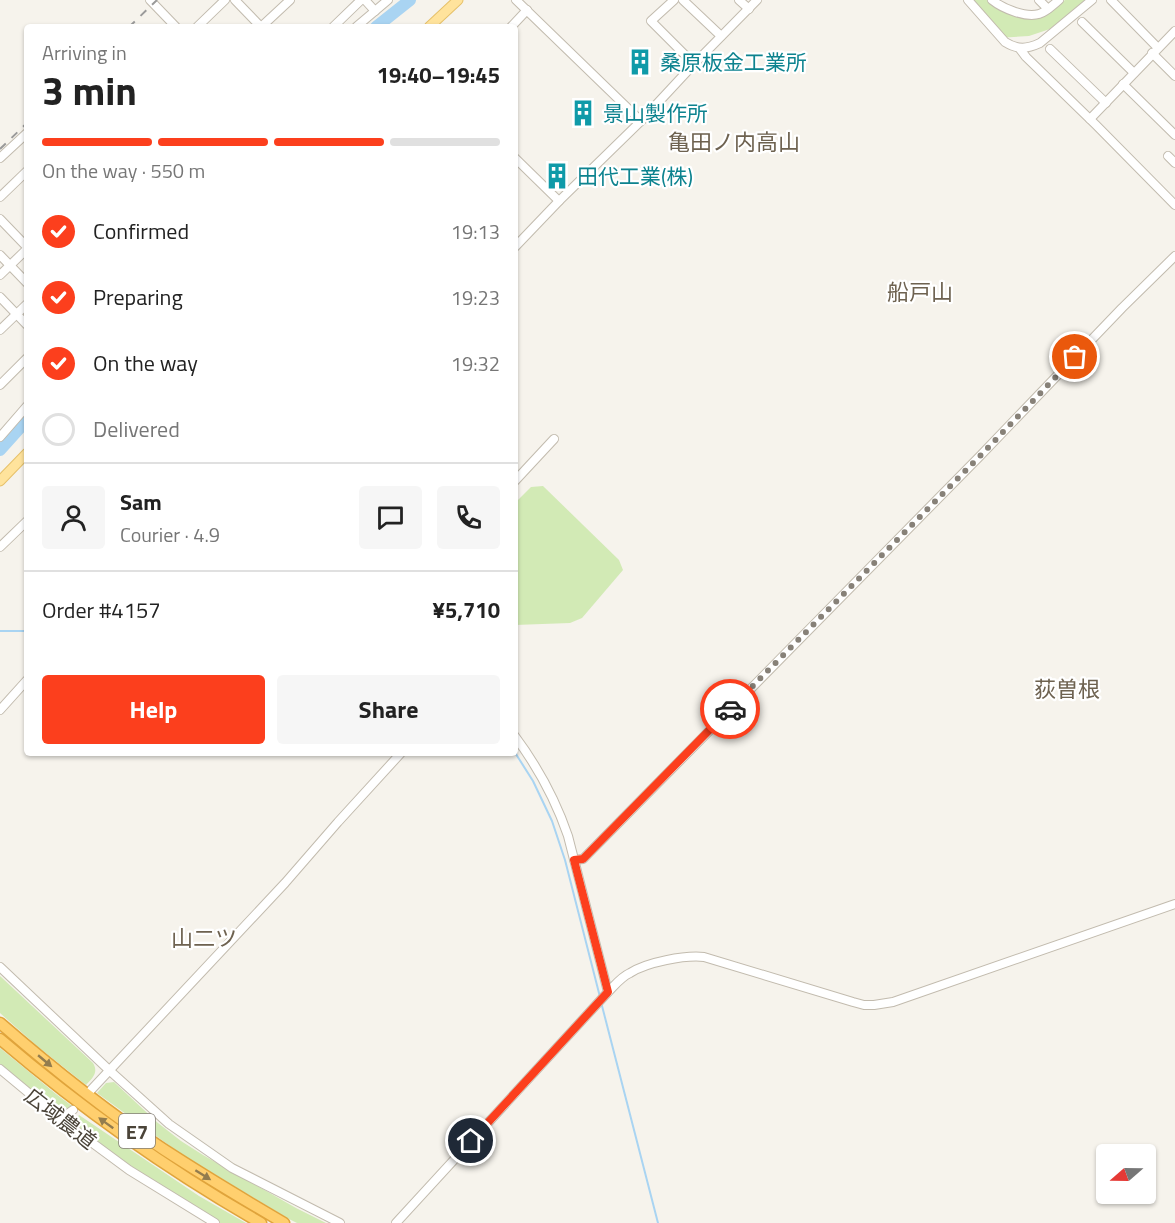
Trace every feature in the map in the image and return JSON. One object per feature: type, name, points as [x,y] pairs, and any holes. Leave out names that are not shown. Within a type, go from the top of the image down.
[{"type":"highway","name":"E7","points":[[0,1023],[52,1067],[122,1120],[199,1172],[284,1223]]},
{"type":"highway","name":"E7","points":[[0,1039],[115,1130],[193,1182],[261,1223]]},
{"type":"main road","points":[[432,24],[458,0]]},
{"type":"main road","points":[[0,481],[24,456]]},
{"type":"street","points":[[150,0],[169,24]]},
{"type":"street","points":[[200,24],[225,0]]},
{"type":"street","points":[[234,0],[258,24]]},
{"type":"street","points":[[336,24],[363,0],[375,11]]},
{"type":"street","points":[[360,24],[388,0]]},
{"type":"street","points":[[516,0],[641,121]]},
{"type":"street","points":[[674,0],[651,21],[694,64]]},
{"type":"street","points":[[683,0],[721,36]]},
{"type":"street","points":[[739,0],[749,9]]},
{"type":"street","points":[[518,244],[641,121],[757,0]]},
{"type":"street","points":[[968,0],[1005,42],[1020,49],[1040,43],[1092,0]]},
{"type":"street","points":[[992,0],[1000,6],[1032,15],[1040,14],[1059,0]]},
{"type":"street","points":[[1039,0],[1048,9]]},
{"type":"street","points":[[1111,0],[1175,76]]},
{"type":"street","points":[[264,24],[287,1]]},
{"type":"street","points":[[514,24],[527,10]]},
{"type":"street","points":[[1082,22],[1134,74]]},
{"type":"street","points":[[1090,119],[1175,31]]},
{"type":"street","points":[[1020,49],[1175,205]]},
{"type":"street","points":[[1050,49],[1106,103]]},
{"type":"street","points":[[1124,84],[1175,135]]},
{"type":"street","points":[[0,158],[24,136]]},
{"type":"street","points":[[1168,156],[1175,163]]},
{"type":"street","points":[[518,161],[559,201]]},
{"type":"street","points":[[1,193],[24,174]]},
{"type":"street","points":[[0,219],[24,245]]},
{"type":"street","points":[[0,275],[24,251]]},
{"type":"street","points":[[0,255],[24,280]]},
{"type":"street","points":[[574,860],[583,859],[591,851],[1175,256]]},
{"type":"street","points":[[0,297],[24,322]]},
{"type":"street","points":[[0,330],[24,307]]},
{"type":"street","points":[[0,385],[24,361]]},
{"type":"street","points":[[0,437],[24,409]]},
{"type":"street","points":[[518,478],[554,439]]},
{"type":"street","points":[[0,547],[24,524]]},
{"type":"street","points":[[0,710],[24,683]]},
{"type":"street","points":[[518,741],[545,780],[560,812],[574,860],[606,994]]},
{"type":"street","points":[[91,1090],[285,883],[398,756]]},
{"type":"street","points":[[396,1223],[606,994],[623,977],[641,967],[696,956],[864,1005],[883,1004],[1175,904]]},
{"type":"street","points":[[0,967],[170,1124],[232,1168],[340,1223]]},
{"type":"street","name":"広域農道","points":[[0,1069],[60,1119],[129,1170],[215,1223]]},
{"type":"street","points":[[60,1119],[73,1110]]},
{"type":"green space","points":[[965,0],[989,0],[1003,11],[1027,19],[1044,15],[1065,0],[1087,0],[1050,29],[1029,36],[997,38]]},
{"type":"green space","points":[[543,486],[619,560],[623,570],[582,618],[570,623],[518,625],[518,500],[531,487]]},
{"type":"green space","points":[[0,976],[93,1063],[95,1073],[86,1085],[0,1013]]},
{"type":"green space","points":[[0,1048],[72,1106],[69,1109],[64,1107],[54,1111],[0,1067]]},
{"type":"green space","points":[[114,1082],[181,1141],[326,1223],[297,1223],[181,1154],[97,1093],[106,1083]]},
{"type":"green space","points":[[79,1115],[199,1196],[246,1223],[218,1223],[122,1163],[76,1128]]},
{"type":"waterway","points":[[380,24],[410,0]]},
{"type":"waterway","points":[[0,450],[24,423]]},
{"type":"waterway","points":[[0,631],[24,631]]},
{"type":"waterway","points":[[517,756],[533,781],[552,821],[565,860],[600,997]]},
{"type":"waterway","points":[[601,1002],[658,1223]]},
{"type":"railway","points":[[132,24],[157,0]]},
{"type":"railway","points":[[0,149],[24,126]]},
{"type":"way so far","points":[[730,709],[1075,357]]},
{"type":"place","name":"桑原板金工業所","points":[[640,62]]},
{"type":"place","name":"景山製作所","points":[[583,113]]},
{"type":"place","name":"田代工業(株)","points":[[557,176]]},
{"type":"district","name":"亀田ノ内高山","points":[[734,142]]},
{"type":"district","name":"船戸山","points":[[920,292]]},
{"type":"district","name":"荻曽根","points":[[1067,689]]},
{"type":"district","name":"山二ツ","points":[[204,938]]},
{"type":"route","points":[[471,1141],[608,992],[574,860],[583,859],[730,709]]}]
